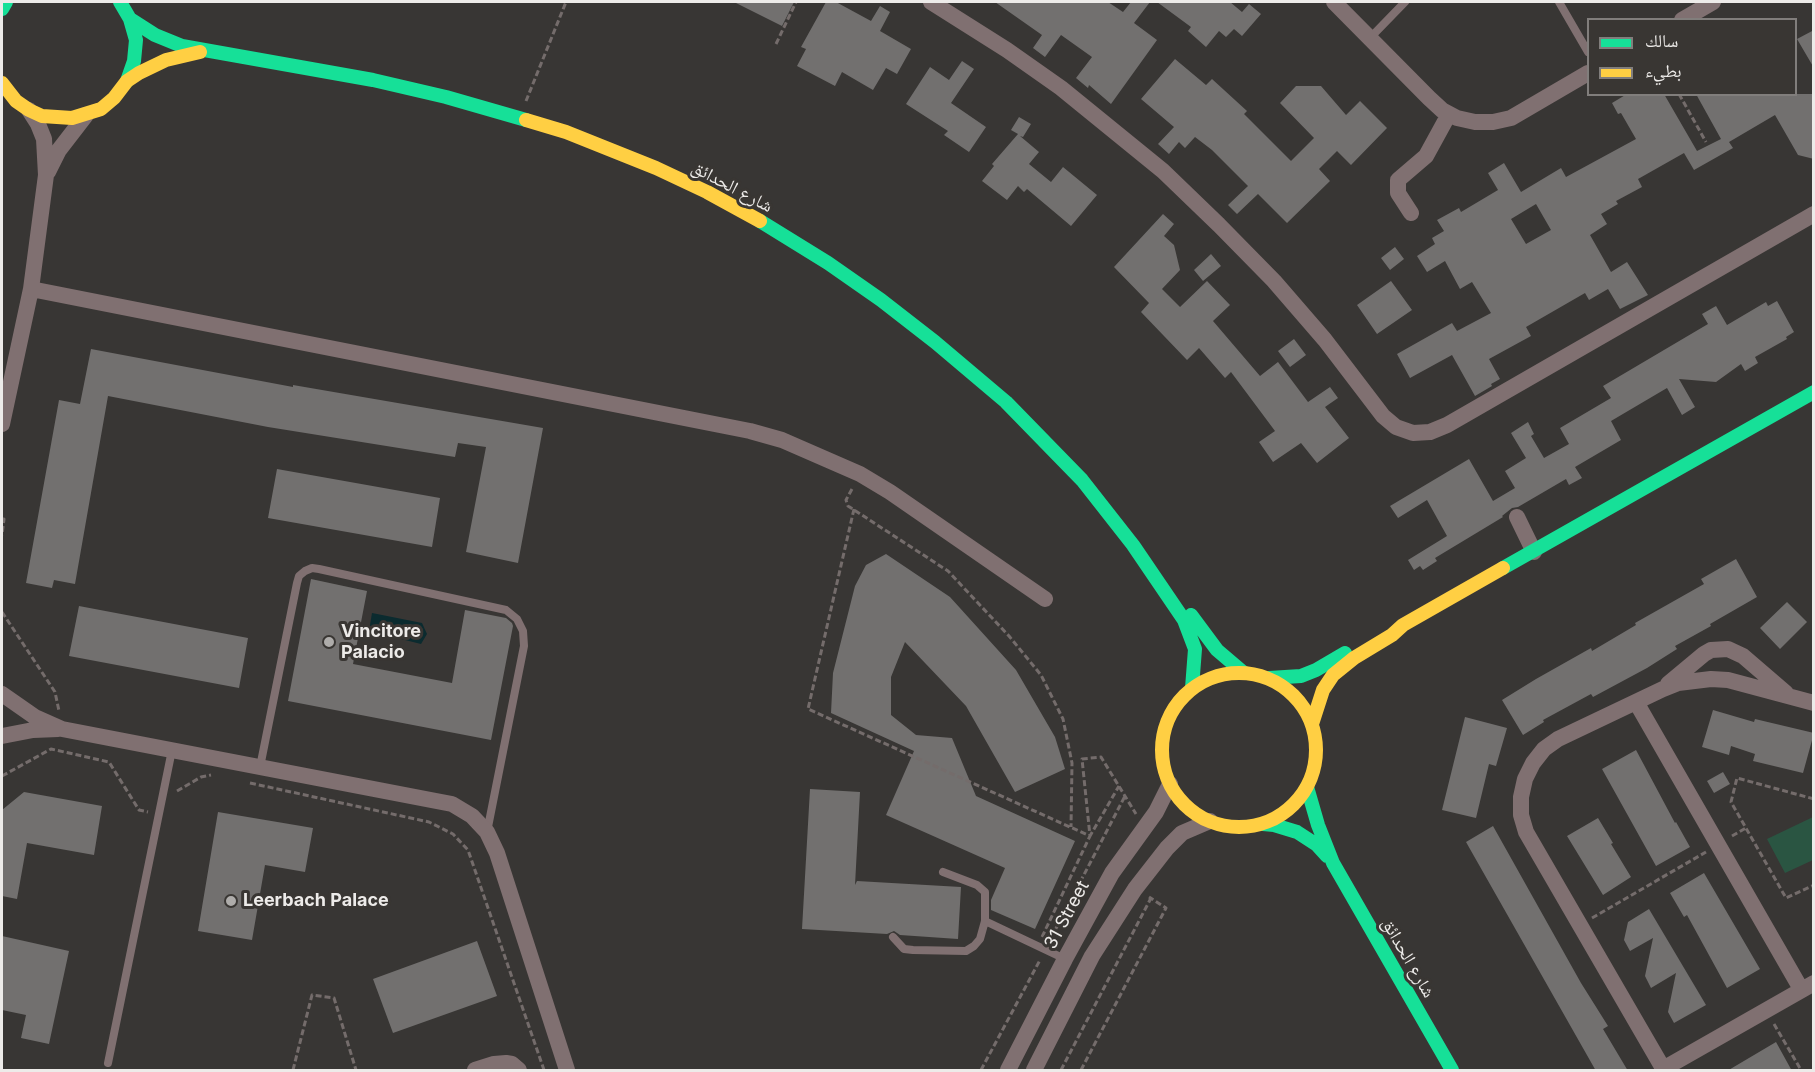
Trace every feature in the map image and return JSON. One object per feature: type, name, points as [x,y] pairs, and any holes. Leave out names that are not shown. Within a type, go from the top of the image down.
[{"type":"street","points":[[2,9],[6,2]]},
{"type":"street","points":[[2,83],[16,101],[42,116],[57,119],[86,115],[101,109],[114,98],[127,81],[135,61],[136,39],[130,19],[120,2]]},
{"type":"street","points":[[930,2],[956,8],[1061,88],[1163,171],[1274,281],[1325,340],[1383,416],[1396,427],[1413,433],[1430,432],[1447,425],[1814,214]]},
{"type":"street","points":[[1334,2],[1429,98],[1449,114],[1475,122],[1493,122],[1511,118],[1587,74]]},
{"type":"street","points":[[1685,18],[1713,2]]},
{"type":"street","name":"شارع الحدائق","points":[[130,19],[155,35],[182,46],[373,80],[519,117],[604,146],[707,192],[783,235],[872,294],[935,342],[1006,402],[1035,431],[1082,480],[1133,545]]},
{"type":"street","points":[[127,81],[138,73],[166,60],[211,51]]},
{"type":"street","points":[[2,424],[32,289],[46,175],[44,140],[29,110]]},
{"type":"street","points":[[1411,213],[1398,193],[1398,180],[1426,156],[1449,114]]},
{"type":"street","points":[[46,175],[59,150],[86,115]]},
{"type":"street","points":[[32,289],[750,431],[782,440],[860,474],[890,492],[1045,599]]},
{"type":"street","points":[[1312,724],[1323,690],[1334,675],[1354,658],[1392,635],[1403,625],[1814,392]]},
{"type":"street","points":[[1517,517],[1534,552]]},
{"type":"street","points":[[1133,545],[1151,559],[1217,650],[1244,673]]},
{"type":"street","points":[[1133,545],[1184,620],[1191,635],[1195,662],[1192,688]]},
{"type":"street","points":[[1333,863],[1307,838],[1286,828],[1263,824],[1234,827],[1210,821],[1184,804],[1170,784],[1162,756],[1165,726],[1180,699],[1192,688],[1217,675],[1244,673],[1269,678],[1290,678],[1309,674],[1392,627],[1403,625]]},
{"type":"street","points":[[1636,702],[1718,845],[1807,986],[1663,1070],[1526,832],[1521,815],[1521,797],[1525,779],[1533,763],[1544,749],[1558,739],[1663,688],[1704,654],[1719,649],[1728,649],[1743,656],[1790,697]]},
{"type":"street","points":[[1263,824],[1289,810],[1307,787],[1314,768],[1316,753],[1312,724],[1296,698],[1269,678]]},
{"type":"street","points":[[1663,688],[1711,679],[1744,684],[1814,703]]},
{"type":"street","points":[[2,694],[35,717],[62,729]]},
{"type":"street","points":[[2,736],[33,730],[62,729],[452,804],[472,816],[487,832],[497,853],[567,1071]]},
{"type":"street","name":"31 Street","points":[[1008,1071],[1112,873],[1145,829],[1170,784]]},
{"type":"street","points":[[1307,787],[1318,825],[1333,863]]},
{"type":"street","points":[[1034,1071],[1092,956],[1135,889],[1167,848],[1182,833],[1210,821]]},
{"type":"street","name":"شارع الحدائق","points":[[1333,863],[1452,1071]]},
{"type":"street","points":[[475,1071],[494,1064],[506,1063],[512,1064],[519,1071]]},
{"type":"lane","points":[[1370,38],[1405,2]]},
{"type":"lane","points":[[1559,2],[1587,50]]},
{"type":"lane","points":[[260,767],[297,583],[304,571],[312,568],[319,569],[506,610],[517,619],[523,631],[524,645],[487,832]]},
{"type":"lane","points":[[108,1063],[172,750]]},
{"type":"lane","points":[[893,937],[904,949],[966,951],[980,939],[985,921],[986,897],[982,888],[943,872]]},
{"type":"lane","points":[[985,921],[1065,959]]},
{"type":"path","points":[[519,117],[566,2]]},
{"type":"path","points":[[776,44],[796,2]]},
{"type":"path","points":[[1680,96],[1706,142]]},
{"type":"path","points":[[860,474],[846,500],[848,506],[948,571],[1009,636],[1041,675],[1063,719],[1072,763],[1071,827]]},
{"type":"path","points":[[854,509],[808,709],[1090,836]]},
{"type":"path","points":[[2,519],[4,519],[2,535]]},
{"type":"path","points":[[2,612],[56,692],[62,729]]},
{"type":"path","points":[[2,776],[51,749],[110,762],[139,810],[159,814]]},
{"type":"path","points":[[1090,836],[1082,759],[1101,757],[1145,829]]},
{"type":"path","points":[[176,798],[178,790],[201,777],[209,775],[221,777]]},
{"type":"path","points":[[1814,799],[1737,778],[1731,802],[1786,898],[1814,885]]},
{"type":"path","points":[[244,782],[429,822],[453,834],[468,850],[544,1071]]},
{"type":"path","points":[[981,1071],[1041,948],[1090,836],[1119,786]]},
{"type":"path","points":[[1041,948],[1125,796]]},
{"type":"path","points":[[1580,925],[1718,845]]},
{"type":"path","points":[[1080,1071],[1166,908],[1135,889]]},
{"type":"path","points":[[1061,1071],[1151,898]]},
{"type":"path","points":[[293,1071],[312,995],[334,998],[356,1071]]},
{"type":"path","points":[[1766,1009],[1801,1071]]},
{"type":"green space","points":[[1813,817],[1813,860],[1785,873],[1767,839]]},
{"type":"water","points":[[372,613],[422,623],[427,634],[421,644],[369,631]]},
{"type":"building","points":[[734,2],[794,2],[782,26]]},
{"type":"building","points":[[826,2],[836,2],[871,21],[880,6],[890,12],[880,31],[911,49],[897,74],[886,68],[873,90],[842,72],[835,86],[797,66],[806,49],[801,47]]},
{"type":"building","points":[[995,2],[1108,2],[1123,12],[1131,2],[1150,2],[1134,23],[1157,40],[1111,104],[1089,85],[1088,88],[1076,78],[1092,57],[1061,35],[1045,57],[1033,48],[1042,35]]},
{"type":"building","points":[[1157,2],[1230,2],[1242,12],[1249,4],[1261,14],[1242,36],[1234,29],[1226,37],[1219,31],[1206,47],[1188,31],[1191,27]]},
{"type":"building","points":[[1814,30],[1814,68],[1797,39]]},
{"type":"building","points":[[1175,59],[1206,85],[1212,79],[1247,111],[1244,114],[1291,161],[1314,138],[1280,103],[1296,86],[1321,86],[1346,115],[1360,101],[1387,128],[1351,165],[1337,151],[1319,169],[1330,181],[1287,223],[1258,194],[1237,214],[1228,205],[1248,186],[1212,150],[1195,137],[1185,148],[1179,142],[1169,154],[1158,144],[1174,127],[1141,99]]},
{"type":"building","points":[[962,61],[974,69],[951,103],[986,127],[969,152],[944,135],[948,131],[906,104],[930,67],[949,80]]},
{"type":"building","points":[[1814,94],[1814,159],[1798,155],[1775,115],[1729,142],[1733,148],[1694,170],[1684,153],[1638,179],[1642,187],[1616,201],[1618,204],[1601,214],[1607,224],[1590,235],[1611,272],[1627,262],[1648,295],[1620,309],[1608,289],[1589,300],[1585,293],[1526,327],[1531,336],[1489,359],[1500,379],[1475,396],[1452,355],[1410,378],[1397,354],[1452,323],[1457,331],[1491,313],[1472,282],[1460,289],[1445,261],[1427,272],[1417,256],[1435,244],[1432,238],[1444,231],[1437,220],[1459,208],[1461,212],[1498,190],[1488,173],[1504,163],[1521,192],[1561,168],[1566,177],[1636,139],[1621,113],[1618,114],[1612,103],[1624,96],[1665,96],[1697,151],[1721,139],[1697,96]],"holes":[[[1536,204],[1551,230],[1526,244],[1511,219]]]},
{"type":"building","points":[[1019,117],[1031,124],[1023,137],[1020,136],[1039,152],[1029,164],[1051,182],[1063,167],[1097,195],[1071,226],[1027,189],[1024,192],[1018,186],[1007,200],[982,181],[994,166],[992,164],[1018,134],[1011,130]]},
{"type":"building","points":[[1163,214],[1174,224],[1164,236],[1174,245],[1180,270],[1162,289],[1180,307],[1207,281],[1230,305],[1213,321],[1260,376],[1278,362],[1308,402],[1330,387],[1338,398],[1325,407],[1349,438],[1317,463],[1301,443],[1273,462],[1259,442],[1275,431],[1231,372],[1225,378],[1199,348],[1187,360],[1141,312],[1149,303],[1114,267]]},
{"type":"building","points":[[1395,247],[1404,259],[1390,270],[1381,258]]},
{"type":"building","points":[[1211,254],[1221,266],[1203,281],[1194,270]]},
{"type":"building","points":[[1391,281],[1412,310],[1377,334],[1357,305]]},
{"type":"building","points":[[1777,301],[1794,332],[1786,337],[1787,339],[1755,357],[1758,363],[1745,371],[1741,364],[1716,382],[1679,379],[1695,407],[1682,415],[1667,388],[1611,421],[1621,440],[1575,467],[1582,478],[1569,485],[1566,479],[1518,507],[1512,508],[1503,517],[1435,558],[1437,561],[1423,570],[1420,566],[1414,570],[1408,560],[1447,536],[1427,500],[1398,518],[1390,506],[1469,459],[1493,501],[1515,488],[1505,471],[1526,458],[1511,433],[1528,422],[1534,434],[1531,436],[1544,458],[1569,444],[1560,428],[1611,398],[1603,386],[1708,324],[1702,314],[1716,306],[1727,325],[1766,302],[1768,306]]},
{"type":"building","points":[[1294,339],[1306,355],[1290,367],[1278,351]]},
{"type":"building","points":[[91,349],[293,387],[293,385],[543,428],[518,563],[466,552],[486,447],[458,443],[455,457],[268,427],[108,396],[75,584],[54,580],[52,588],[26,583],[59,400],[80,404]]},
{"type":"building","points":[[277,469],[440,498],[432,547],[268,518]]},
{"type":"building","points":[[886,554],[950,597],[1016,670],[1055,737],[1065,769],[1015,792],[966,706],[905,642],[891,677],[891,715],[916,735],[952,738],[976,796],[1075,841],[1035,929],[991,910],[991,900],[1005,868],[886,815],[914,751],[831,713],[833,673],[855,586],[866,565]]},
{"type":"building","points":[[1736,559],[1757,597],[1675,646],[1677,649],[1647,668],[1593,697],[1591,694],[1543,720],[1544,722],[1523,735],[1502,700],[1591,648],[1592,651],[1636,625],[1635,623],[1704,584],[1701,579]]},
{"type":"building","name":"Vincitore Palacio","points":[[311,579],[367,591],[353,664],[452,683],[465,610],[506,618],[512,623],[491,740],[288,701]]},
{"type":"building","points":[[1787,602],[1807,622],[1780,649],[1760,628]]},
{"type":"building","points":[[79,606],[248,638],[239,688],[69,656]]},
{"type":"building","points":[[1713,710],[1754,722],[1755,719],[1814,733],[1803,773],[1753,761],[1755,754],[1731,746],[1729,755],[1702,747]]},
{"type":"building","points":[[1465,717],[1507,728],[1496,766],[1489,764],[1476,818],[1442,810]]},
{"type":"building","points":[[1636,750],[1690,847],[1656,866],[1602,769]]},
{"type":"building","points":[[1723,772],[1730,784],[1714,793],[1707,781]]},
{"type":"building","points":[[810,789],[860,792],[855,885],[857,881],[961,887],[958,939],[900,935],[894,931],[887,934],[802,929]]},
{"type":"building","points":[[24,792],[102,806],[94,855],[27,843],[17,899],[2,896],[2,810]]},
{"type":"building","name":"Leerbach Palace","points":[[218,812],[313,828],[305,872],[265,865],[252,940],[198,931]]},
{"type":"building","points":[[1598,818],[1631,877],[1603,895],[1567,836]]},
{"type":"building","points":[[1493,826],[1581,983],[1608,1026],[1603,1029],[1628,1071],[1596,1071],[1466,842]]},
{"type":"building","points":[[1704,873],[1760,969],[1727,988],[1687,915],[1684,917],[1670,893]]},
{"type":"building","points":[[1649,909],[1706,1005],[1674,1023],[1668,1012],[1676,973],[1651,988],[1645,976],[1653,938],[1630,951],[1624,940],[1628,922]]},
{"type":"building","points":[[2,936],[69,951],[49,1044],[21,1038],[26,1015],[2,1010]]},
{"type":"building","points":[[477,941],[497,996],[393,1033],[373,979]]},
{"type":"building","points":[[1776,1042],[1792,1071],[1727,1071]]},
{"type":"traffic: fast","points":[[2,9],[6,2]]},
{"type":"traffic: fast","points":[[120,2],[130,19],[136,40],[134,61],[127,81]]},
{"type":"traffic: fast","points":[[130,19],[155,35],[182,46],[373,80],[446,97],[526,120]]},
{"type":"traffic: fast","points":[[760,221],[828,263],[935,342],[1006,402],[1082,480],[1133,545],[1184,620],[1195,649],[1192,688]]},
{"type":"traffic: fast","points":[[1503,568],[1814,392]]},
{"type":"traffic: fast","points":[[1191,615],[1217,650],[1244,673]]},
{"type":"traffic: fast","points":[[1269,678],[1301,676],[1345,653]]},
{"type":"traffic: fast","points":[[1307,787],[1318,825],[1333,863],[1452,1070]]},
{"type":"traffic: fast","points":[[1263,824],[1297,832],[1317,845],[1327,856]]},
{"type":"traffic: slow","points":[[2,83],[16,101],[29,110],[42,116],[72,118],[101,109],[114,98],[127,81],[139,73],[166,60],[200,52]]},
{"type":"traffic: slow","points":[[526,120],[566,132],[656,168],[760,221]]},
{"type":"traffic: slow","points":[[1312,724],[1323,690],[1333,675],[1403,625],[1503,568]]},
{"type":"traffic: slow","points":[[1239,673],[1254,674],[1269,679],[1294,695],[1310,720],[1315,735],[1316,750],[1315,765],[1310,780],[1294,805],[1269,821],[1254,826],[1239,827],[1224,826],[1209,821],[1184,805],[1168,780],[1163,765],[1162,750],[1163,735],[1168,720],[1184,695],[1209,679],[1224,674],[1239,673]]},
{"type":"place","name":"Vincitore Palacio","points":[[329,642]]},
{"type":"place","name":"Leerbach Palace","points":[[231,901]]}]
